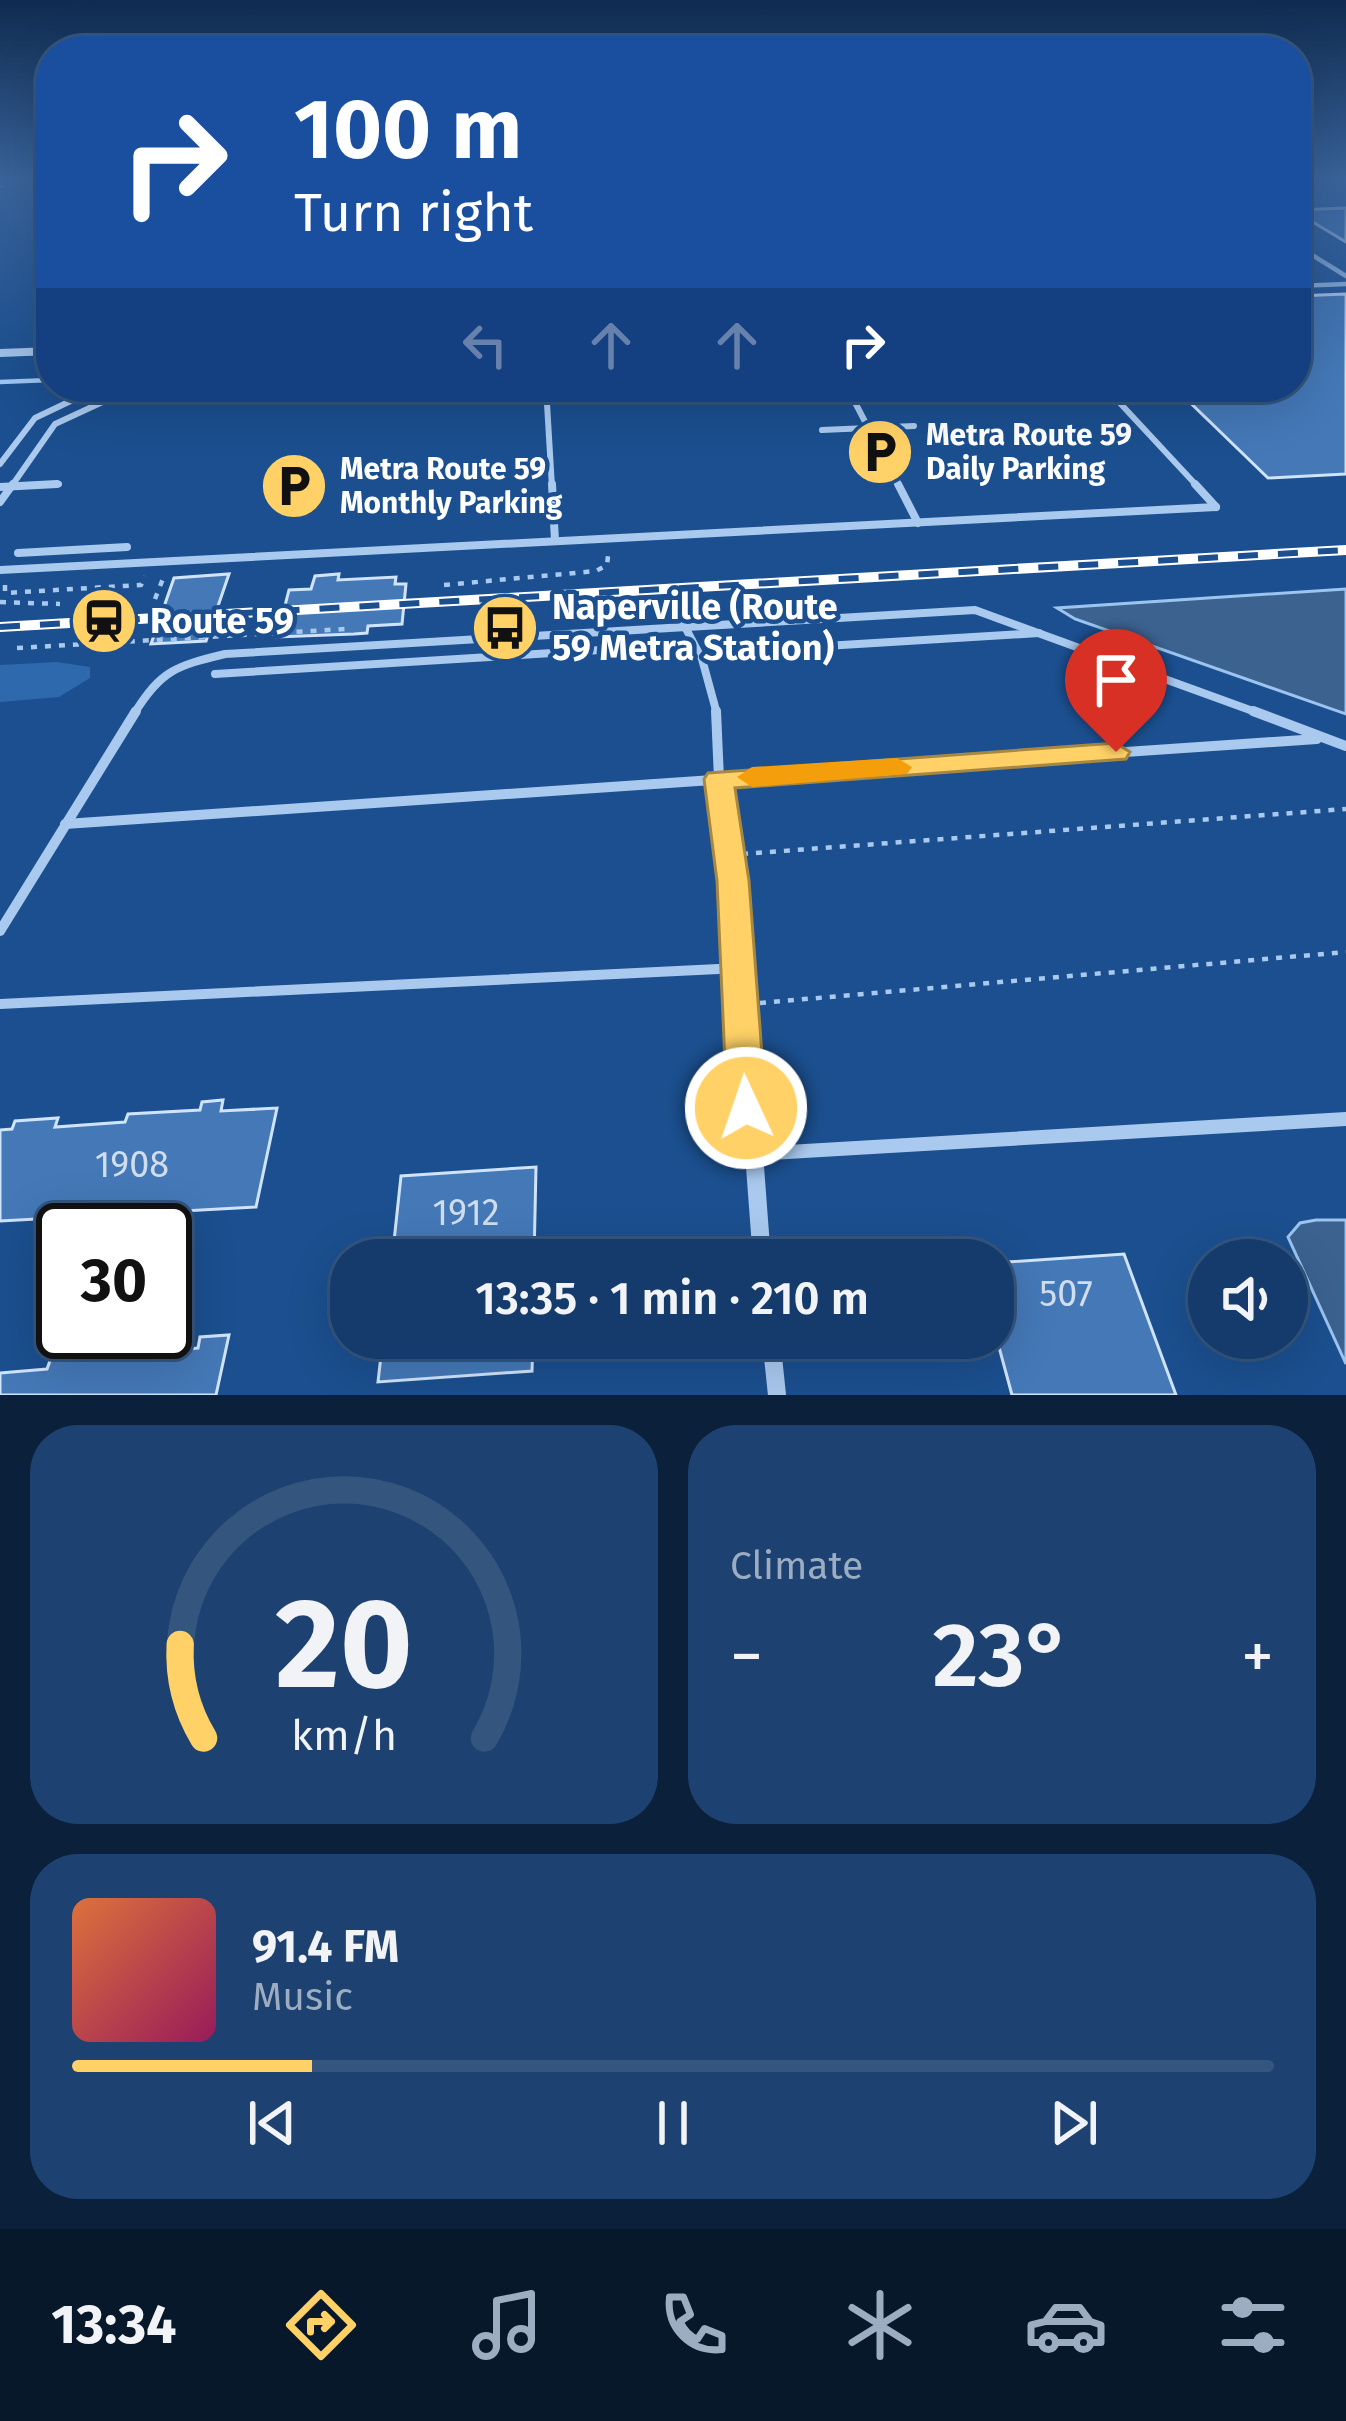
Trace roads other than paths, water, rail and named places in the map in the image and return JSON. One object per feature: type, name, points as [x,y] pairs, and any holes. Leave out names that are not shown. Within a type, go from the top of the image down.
[{"type":"street","points":[[0,353],[36,352]]},
{"type":"street","points":[[719,779],[730,854],[749,1154],[759,1239]]},
{"type":"street","points":[[773,1359],[777,1395]]},
{"type":"lane","points":[[1311,256],[1346,280]]},
{"type":"lane","points":[[1311,284],[1346,280]]},
{"type":"lane","points":[[0,464],[35,418],[69,402]]},
{"type":"lane","points":[[0,502],[5,486],[55,424],[103,402]]},
{"type":"lane","points":[[547,402],[555,542]]},
{"type":"lane","points":[[855,402],[918,523]]},
{"type":"lane","points":[[0,570],[1216,508],[1119,402]]},
{"type":"lane","points":[[822,430],[914,425]]},
{"type":"lane","points":[[5,486],[59,484]]},
{"type":"lane","points":[[18,553],[127,547]]},
{"type":"lane","points":[[0,931],[146,692],[166,671],[225,654],[962,610],[995,614],[1346,746]]},
{"type":"lane","points":[[684,625],[701,650],[722,756],[719,779]]},
{"type":"lane","points":[[809,647],[1044,632]]},
{"type":"lane","points":[[215,674],[649,647]]},
{"type":"lane","points":[[65,824],[1324,738]]},
{"type":"lane","points":[[0,1004],[739,968]]},
{"type":"lane","points":[[749,1154],[1346,1120]]},
{"type":"waterway","points":[[0,382],[36,381]]},
{"type":"railway","points":[[0,627],[1346,550]]},
{"type":"place","name":"Metra Route 59 Daily Parking","points":[[880,452]]},
{"type":"place","name":"Metra Route 59 Monthly Parking","points":[[294,486]]},
{"type":"place","name":"Route 59","points":[[104,621]]},
{"type":"place","name":"Naperville (Route 59 Metra Station)","points":[[505,628]]}]
